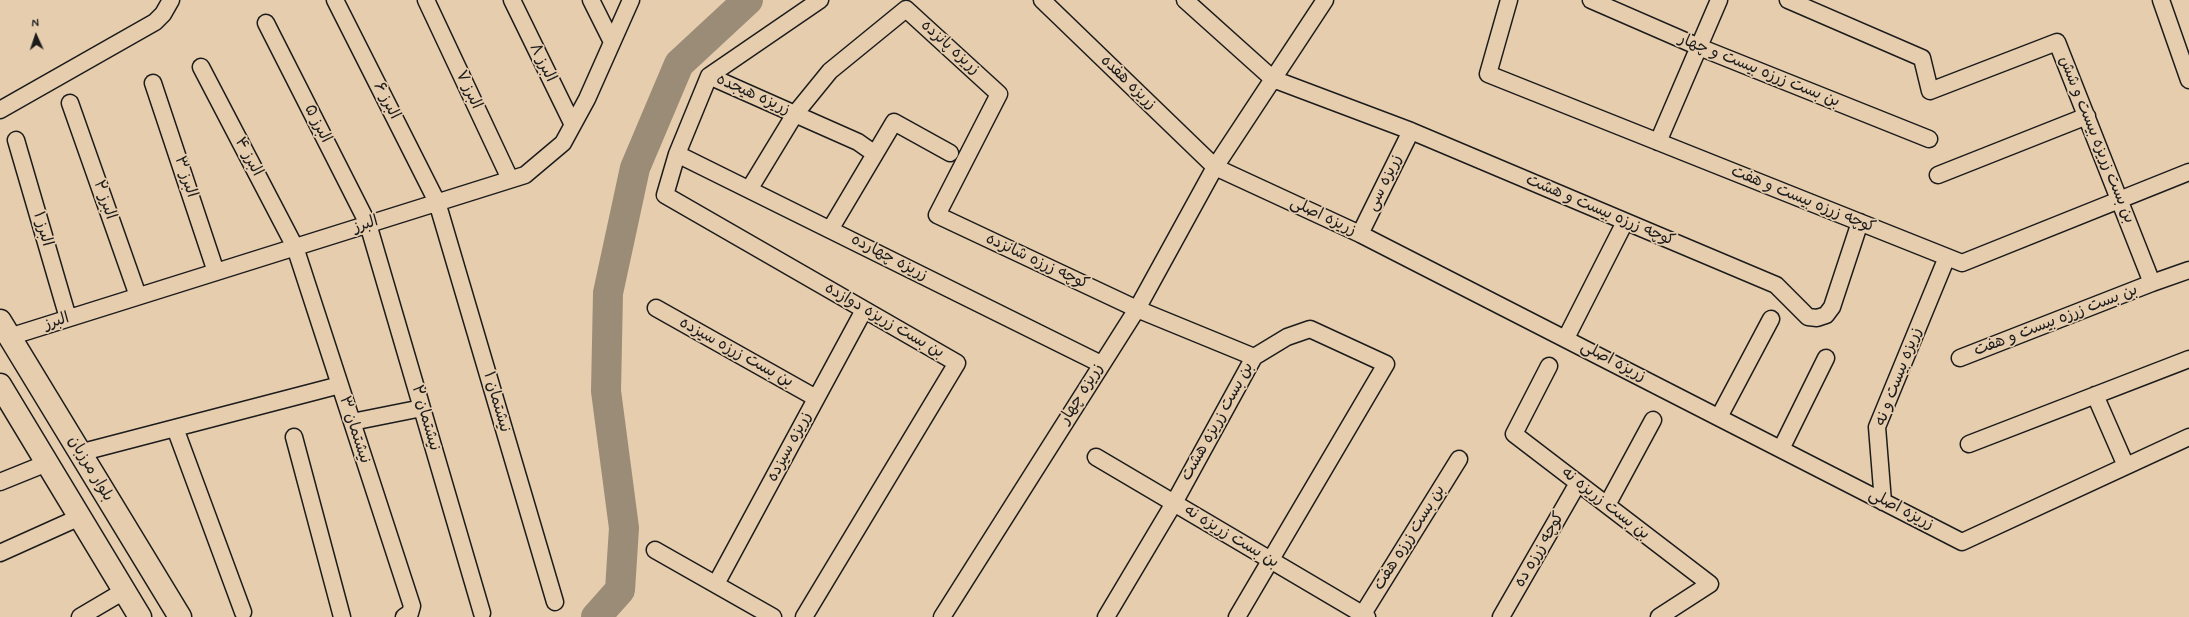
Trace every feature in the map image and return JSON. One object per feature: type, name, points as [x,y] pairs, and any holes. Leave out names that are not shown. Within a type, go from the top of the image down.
[{"type":"main road","name":"بلوار مرزبان","points":[[4,329],[180,617]]},
{"type":"main road","points":[[0,385],[140,617]]},
{"type":"street","points":[[0,110],[155,22],[163,14],[171,0]]},
{"type":"street","name":"البرز ۶","points":[[335,0],[437,202]]},
{"type":"street","name":"البرز ۷","points":[[426,0],[510,179]]},
{"type":"street","name":"البرز ۸","points":[[512,0],[573,125]]},
{"type":"street","points":[[591,0],[612,42]]},
{"type":"street","name":"البرز","points":[[4,329],[68,318],[525,175],[563,143],[587,99],[631,0]]},
{"type":"street","name":"زریزه هیجده","points":[[709,76],[820,0]]},
{"type":"street","name":"زریزه هفده","points":[[1042,0],[1215,167]]},
{"type":"street","points":[[1215,167],[1325,0]]},
{"type":"street","name":"کوچه زرزه بیست و هفت","points":[[1509,0],[1488,74],[1962,263],[2189,172]]},
{"type":"street","name":"بن بست زرزه بیست و چهار","points":[[1591,0],[1699,47],[1929,139]]},
{"type":"street","points":[[1658,142],[1719,0]]},
{"type":"street","name":"بن بست زریزه بیست و شش","points":[[1788,0],[1922,58],[1930,91],[2057,42],[2152,283]]},
{"type":"street","points":[[2161,0],[2189,80]]},
{"type":"street","points":[[1189,2],[1273,80]]},
{"type":"street","name":"زریزه پانزده","points":[[750,188],[795,114],[830,71],[906,9],[999,94],[937,215]]},
{"type":"street","name":"البرز ۵","points":[[266,23],[368,224]]},
{"type":"street","name":"البرز ۴","points":[[201,67],[295,247]]},
{"type":"street","name":"زریزه هیجده","points":[[709,76],[858,142],[875,154]]},
{"type":"street","name":"بن بست زریزه دوازده","points":[[709,76],[677,154],[665,195],[957,363],[804,617]]},
{"type":"street","name":"کوچه زرزه بیست و هشت","points":[[1273,80],[1411,131],[1776,285],[1808,317],[1817,318],[1826,315],[1832,307],[1860,222]]},
{"type":"street","name":"البرز ۳","points":[[153,82],[216,272]]},
{"type":"street","name":"البرز ۲","points":[[70,103],[138,296]]},
{"type":"street","points":[[1938,175],[2087,116]]},
{"type":"street","points":[[831,228],[894,122],[950,153]]},
{"type":"street","name":"زریزه سی","points":[[1360,234],[1411,131]]},
{"type":"street","name":"البرز ۱","points":[[16,140],[68,318]]},
{"type":"street","name":"زریزه چهارده","points":[[677,154],[831,228],[1101,364]]},
{"type":"street","name":"زریزه اصلی","points":[[1215,167],[1360,234],[1566,338],[1962,542],[2189,437]]},
{"type":"street","name":"زریزه چهار","points":[[942,617],[1137,309],[1215,167]]},
{"type":"street","name":"نيشتمان ۱","points":[[437,202],[555,602]]},
{"type":"street","name":"کوچه زرزه شانزده","points":[[937,215],[1137,309],[1254,357]]},
{"type":"street","points":[[1566,338],[1625,222]]},
{"type":"street","name":"نيشتمان ۲","points":[[368,224],[482,613]]},
{"type":"street","name":"نيشتمان ۳","points":[[295,247],[412,606],[407,615]]},
{"type":"street","name":"زریزه بیست و نه","points":[[1883,502],[1877,427],[1947,257]]},
{"type":"street","points":[[2152,283],[2189,270]]},
{"type":"street","name":"بن بست زرزه بیست و هفت","points":[[1960,358],[2152,283]]},
{"type":"street","name":"بن بست زرزه سیزده","points":[[656,308],[816,398]]},
{"type":"street","name":"زریزه سیزده","points":[[716,584],[864,310]]},
{"type":"street","points":[[1719,417],[1771,319]]},
{"type":"street","name":"بن بست زریزه هشت","points":[[1106,617],[1174,503],[1254,357],[1287,337],[1310,329],[1386,364],[1237,617]]},
{"type":"street","points":[[1781,449],[1826,358]]},
{"type":"street","points":[[1969,444],[2189,359]]},
{"type":"street","name":"بن بست زریزه نه","points":[[1549,366],[1514,434],[1710,584],[1659,617]]},
{"type":"street","points":[[80,453],[340,385]]},
{"type":"street","points":[[2095,395],[2126,466]]},
{"type":"street","points":[[352,422],[422,408]]},
{"type":"street","points":[[1607,505],[1653,420]]},
{"type":"street","points":[[175,428],[243,612]]},
{"type":"street","points":[[294,437],[342,617]]},
{"type":"street","name":"بن بست زریزه نه","points":[[1096,457],[1364,616]]},
{"type":"street","name":"بن بست زرزه هفت","points":[[1364,616],[1459,459]]},
{"type":"street","points":[[0,482],[47,463]]},
{"type":"street","name":"کوچه زرزه ده","points":[[1501,617],[1578,483]]},
{"type":"street","points":[[0,553],[80,517]]},
{"type":"street","points":[[655,550],[773,617]]},
{"type":"street","points":[[80,617],[124,590]]},
{"type":"waterway","points":[[596,617],[620,590],[624,528],[606,391],[608,293],[635,168],[679,64],[748,0]]}]
